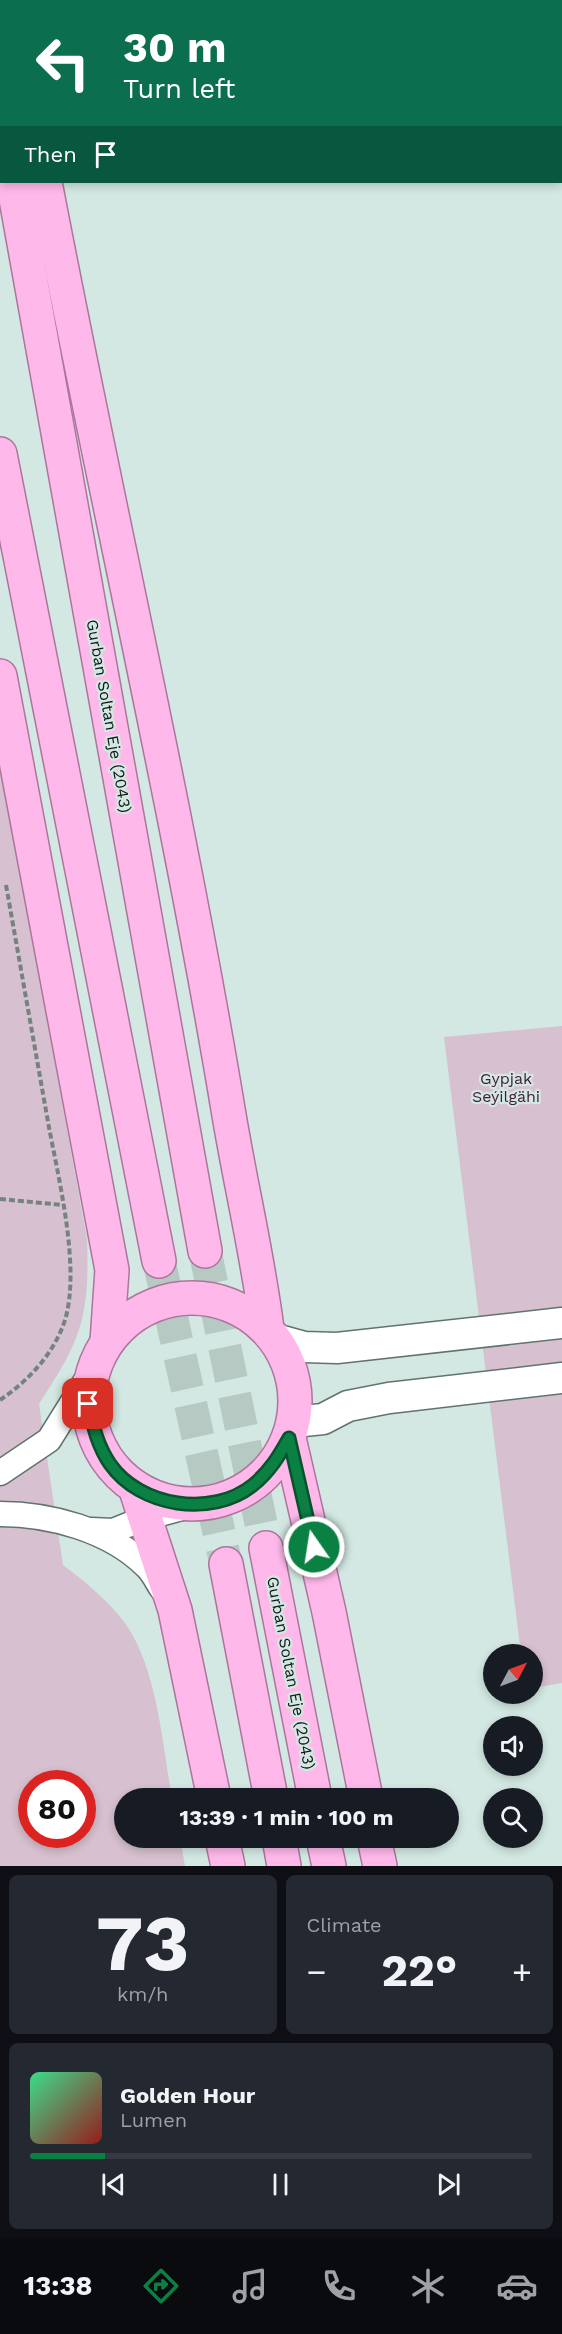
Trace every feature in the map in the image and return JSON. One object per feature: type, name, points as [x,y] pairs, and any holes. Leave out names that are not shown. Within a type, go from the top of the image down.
[{"type":"highway","name":"Gurban Soltan Eje (2043)","points":[[13,183],[205,1251]]},
{"type":"highway","points":[[45,183],[207,979],[230,1119],[258,1256],[271,1334]]},
{"type":"highway","points":[[0,454],[159,1261]]},
{"type":"highway","points":[[0,676],[112,1270],[107,1341]]},
{"type":"highway","points":[[292,1430],[274,1465],[251,1486],[224,1500],[193,1505],[163,1500],[135,1487],[111,1465],[95,1436],[88,1404],[92,1371],[107,1341],[128,1319],[154,1304],[184,1297],[214,1300],[243,1311],[271,1334],[289,1365],[296,1393],[292,1430],[364,1788]]},
{"type":"highway","points":[[135,1487],[175,1610],[212,1788]]},
{"type":"highway","name":"Gurban Soltan Eje (2043)","points":[[266,1548],[313,1788]]},
{"type":"highway","points":[[226,1564],[269,1788]]},
{"type":"highway","points":[[224,1848],[228,1866]]},
{"type":"highway","points":[[281,1848],[284,1866]]},
{"type":"highway","points":[[325,1848],[329,1866]]},
{"type":"highway","points":[[376,1848],[380,1866]]},
{"type":"street","points":[[271,1334],[303,1347],[337,1348],[562,1323]]},
{"type":"street","points":[[0,1473],[49,1440],[92,1371]]},
{"type":"street","points":[[292,1430],[323,1419],[348,1406],[389,1398],[562,1378]]},
{"type":"street","points":[[87,1530],[113,1531],[145,1518],[193,1505]]},
{"type":"street","points":[[0,1514],[45,1518],[87,1530],[116,1543],[148,1567],[175,1610]]},
{"type":"path","points":[[0,1400],[36,1370],[46,1357],[65,1320],[70,1266],[63,1205],[6,883]]},
{"type":"path","points":[[0,1199],[63,1205]]},
{"type":"green space","points":[[0,761],[87,1239],[87,1289],[80,1327],[65,1362],[39,1404],[63,1565],[108,1603],[133,1636],[150,1680],[161,1728],[170,1788],[114,1788],[114,1848],[182,1848],[185,1866],[0,1866]]},
{"type":"green space","name":"Gypjak Seýilgähi","points":[[562,1026],[562,1683],[543,1686],[543,1644],[520,1644],[444,1037]]},
{"type":"tunnel","points":[[205,1251],[266,1548]]},
{"type":"tunnel","points":[[159,1261],[226,1564]]},
{"type":"route","points":[[88,1404],[95,1436],[111,1465],[135,1487],[163,1500],[193,1505],[224,1500],[251,1486],[274,1465],[289,1438],[314,1547]]}]
